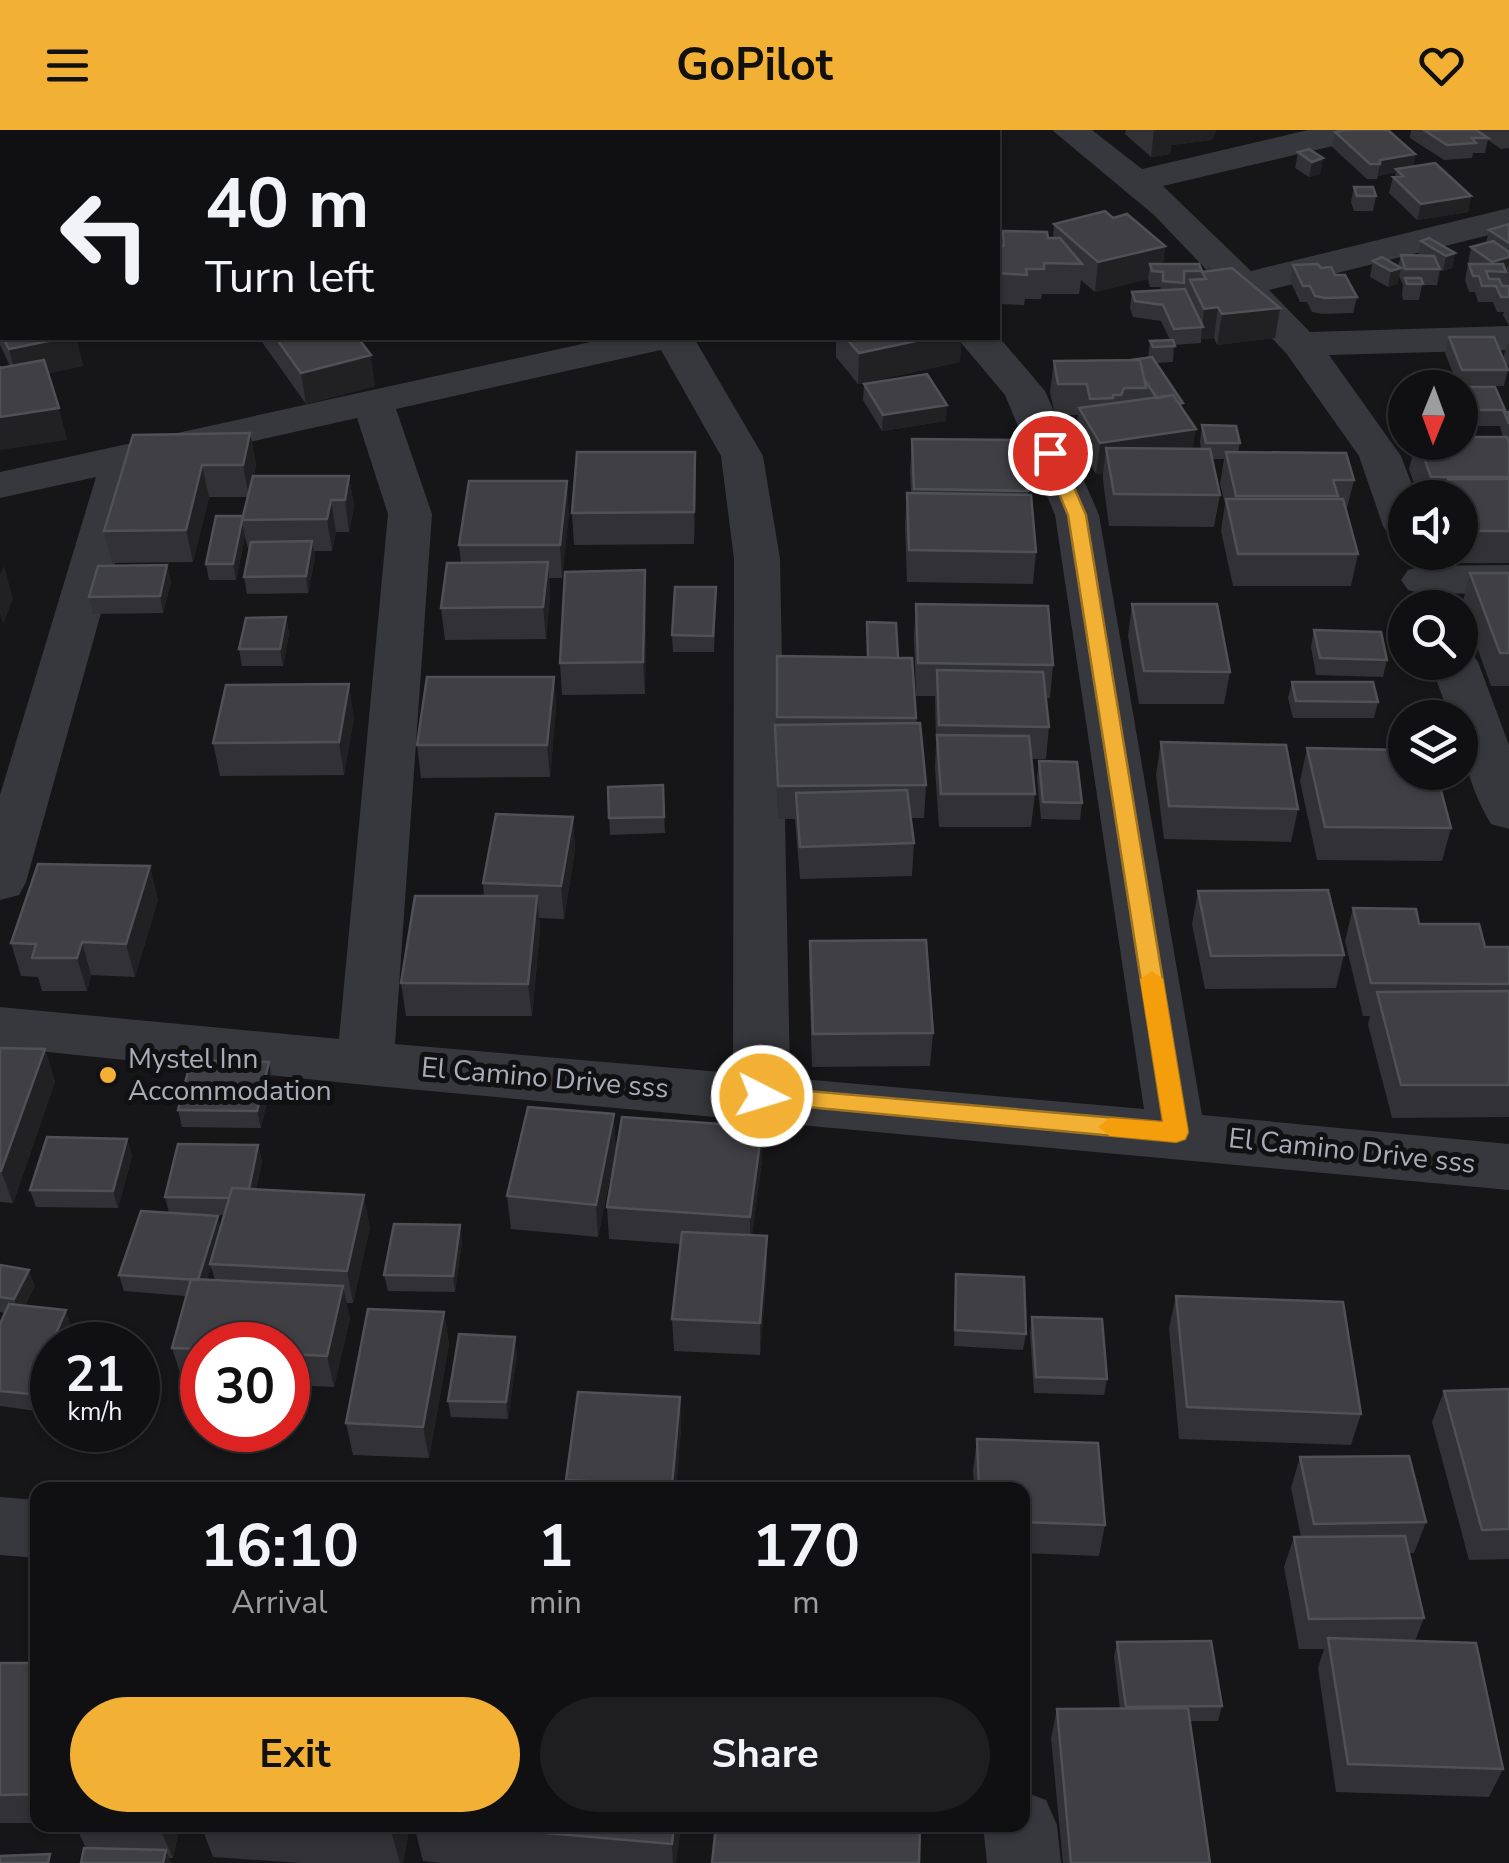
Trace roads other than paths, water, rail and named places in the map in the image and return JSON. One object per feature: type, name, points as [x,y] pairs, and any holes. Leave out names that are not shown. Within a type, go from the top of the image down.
[{"type":"street","points":[[1070,130],[1110,164],[1144,202],[1246,284],[1399,456],[1401,480]]},
{"type":"street","points":[[1144,202],[1354,130]]},
{"type":"street","points":[[1246,284],[1509,219]]},
{"type":"street","points":[[1300,344],[1509,338]]},
{"type":"street","points":[[0,486],[652,340]]},
{"type":"street","points":[[675,340],[742,456],[756,559],[762,1096]]},
{"type":"street","points":[[979,340],[1024,391],[1077,515],[1176,1132]]},
{"type":"street","points":[[365,1064],[410,514],[373,403]]},
{"type":"street","points":[[0,882],[123,457]]},
{"type":"street","points":[[1424,580],[1509,579]]},
{"type":"street","points":[[1464,680],[1495,739],[1509,812]]},
{"type":"street","name":"El Camino Drive sss","points":[[0,1027],[365,1064],[1176,1132],[1509,1167]]},
{"type":"street","points":[[0,1526],[30,1528]]},
{"type":"street","points":[[1021,1832],[1024,1863]]},
{"type":"place","name":"Mystel Inn Accommodation","points":[[108,1075]]}]
